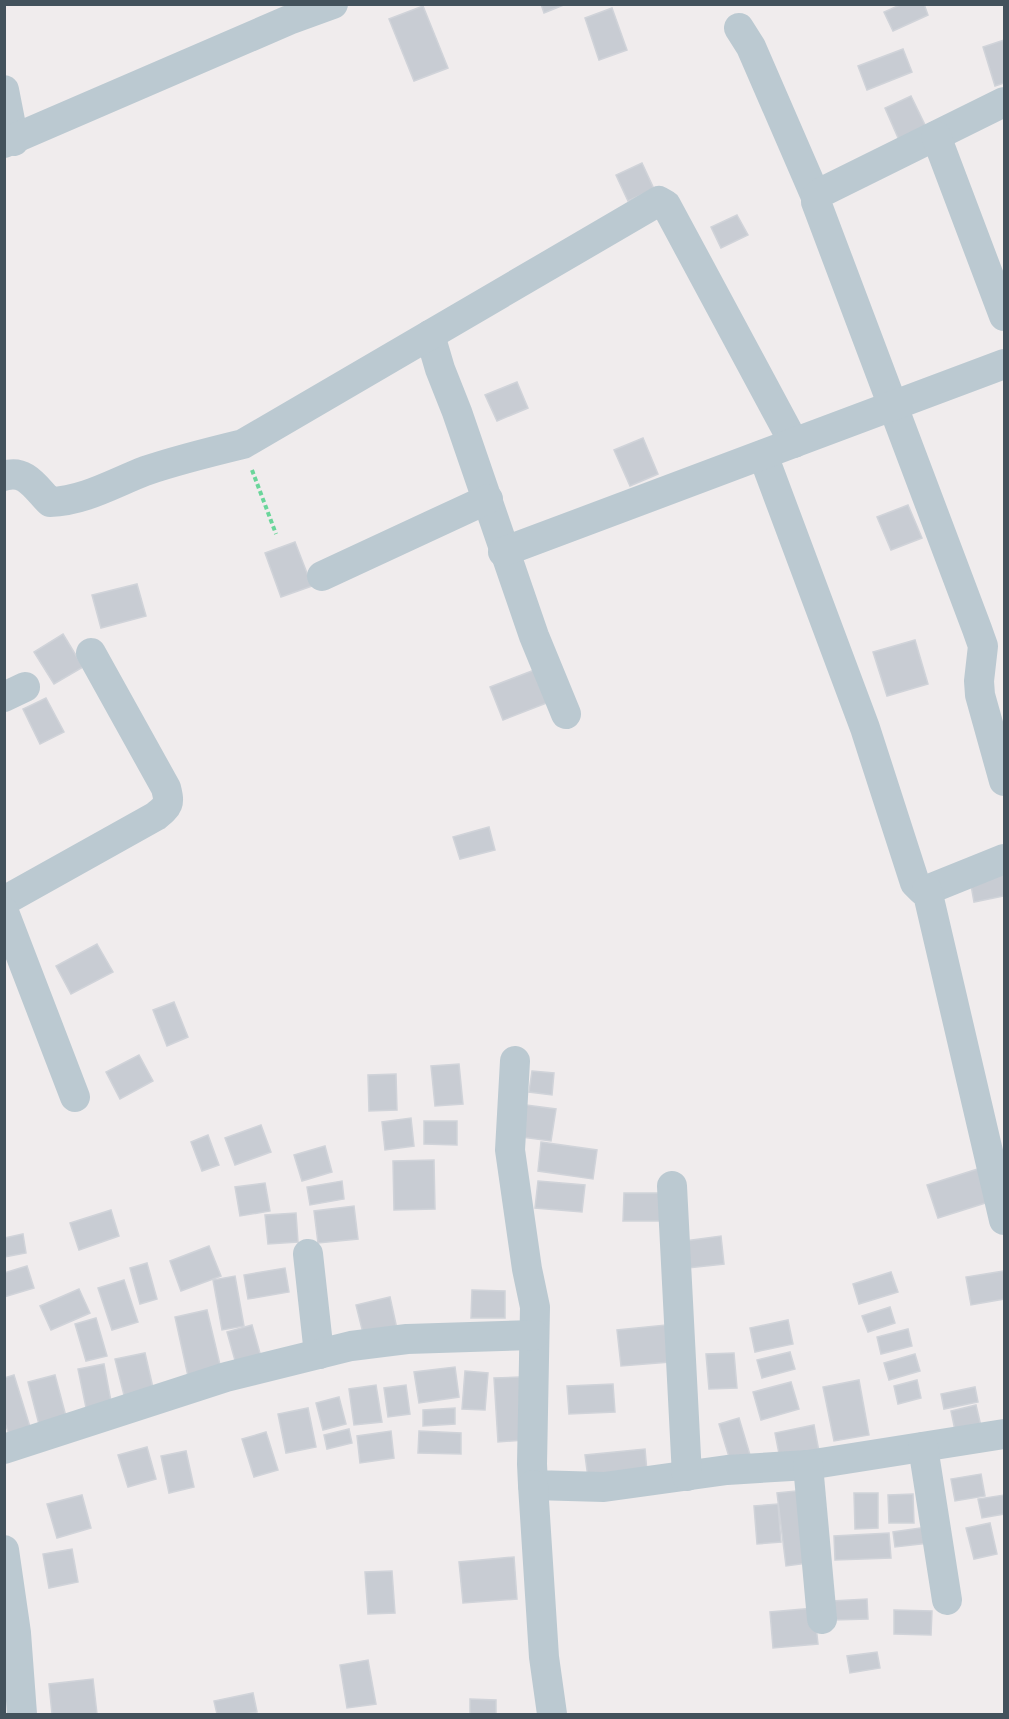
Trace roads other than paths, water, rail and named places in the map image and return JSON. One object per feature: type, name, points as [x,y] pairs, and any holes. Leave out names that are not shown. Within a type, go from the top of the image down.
[{"type":"street","points":[[4,90],[9,142],[289,20],[333,4]]},
{"type":"street","points":[[739,28],[751,48],[816,197],[982,646],[980,695],[1005,781]]},
{"type":"street","points":[[816,197],[1005,102]]},
{"type":"street","points":[[936,136],[1005,316]]},
{"type":"street","points":[[4,476],[20,475],[36,486],[50,502],[74,500],[144,472],[199,454],[243,444],[659,201],[664,202],[794,443]]},
{"type":"street","points":[[430,335],[440,369],[488,499],[503,552],[566,714]]},
{"type":"street","points":[[503,552],[1005,364]]},
{"type":"street","points":[[763,455],[865,728],[915,883],[922,890],[927,890],[1005,860]]},
{"type":"street","points":[[322,576],[488,499]]},
{"type":"street","points":[[4,901],[156,816],[169,801],[166,788],[91,653]]},
{"type":"street","points":[[927,890],[1005,1220]]},
{"type":"street","points":[[4,912],[75,1097]]},
{"type":"street","points":[[515,1061],[510,1150],[535,1306],[533,1485],[544,1657],[552,1714]]},
{"type":"street","points":[[672,1186],[687,1476]]},
{"type":"street","points":[[308,1254],[320,1354]]},
{"type":"street","points":[[4,1449],[226,1377],[351,1346],[407,1339],[534,1335]]},
{"type":"street","points":[[533,1485],[604,1487],[728,1470],[808,1465],[1005,1434]]},
{"type":"street","points":[[923,1447],[947,1600]]},
{"type":"street","points":[[808,1465],[822,1619]]},
{"type":"street","points":[[4,1550],[16,1634],[22,1714]]}]
